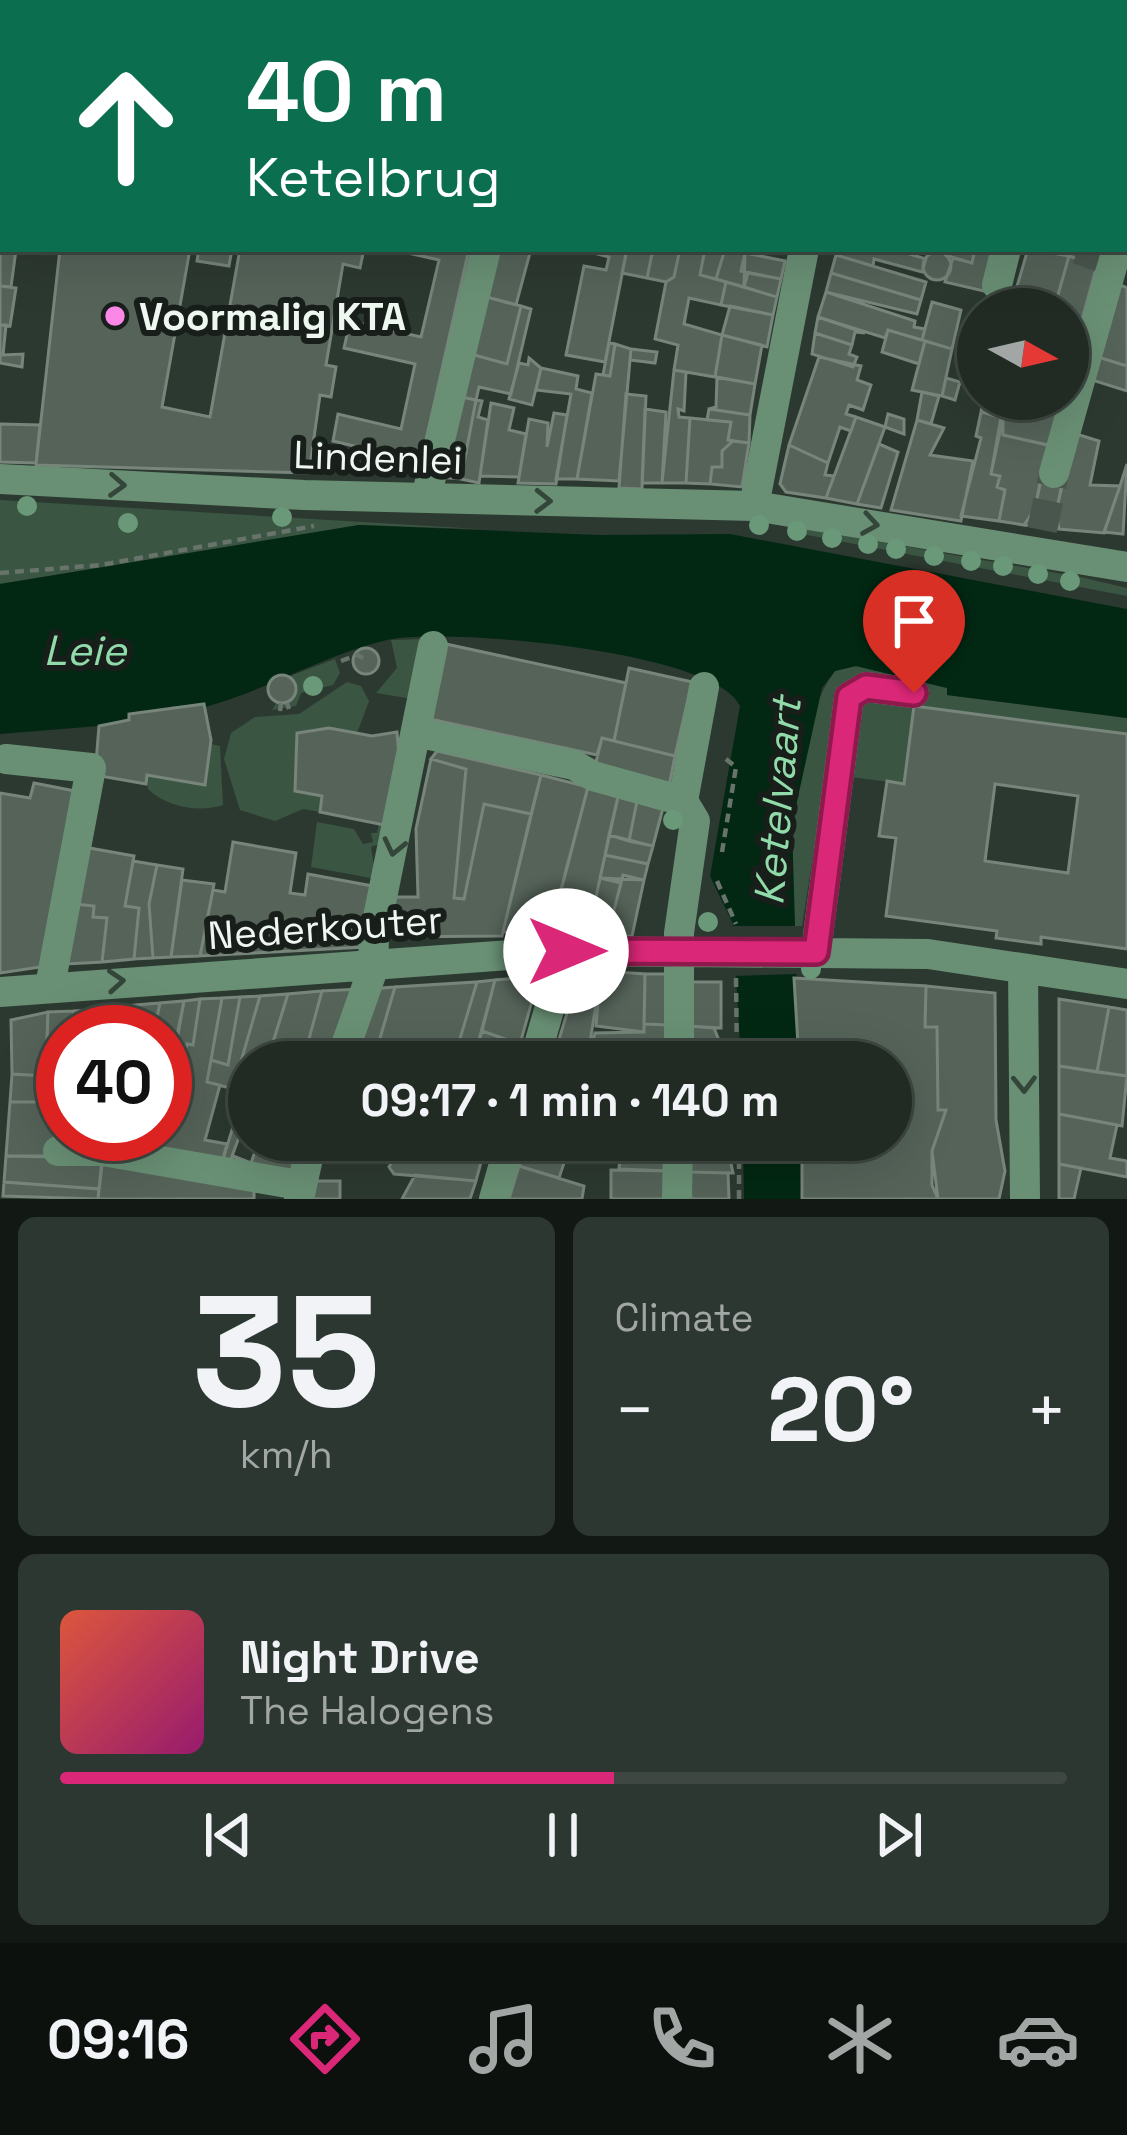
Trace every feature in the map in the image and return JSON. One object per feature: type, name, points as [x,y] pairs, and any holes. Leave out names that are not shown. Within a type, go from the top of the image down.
[{"type":"street","points":[[426,498],[486,252]]},
{"type":"street","points":[[754,506],[797,252]]},
{"type":"street","points":[[997,285],[1005,252]]},
{"type":"street","points":[[1054,473],[1114,259]]},
{"type":"street","name":"Lindenlei","points":[[0,479],[426,498],[754,506],[1040,540],[1127,567]]},
{"type":"street","points":[[347,1041],[374,962],[433,646]]},
{"type":"street","points":[[679,1041],[680,952],[695,821],[683,801],[704,687]]},
{"type":"street","points":[[807,952],[849,697],[866,687],[914,693]]},
{"type":"street","points":[[419,733],[574,765],[593,776],[683,801]]},
{"type":"street","points":[[5,759],[91,768],[50,986]]},
{"type":"street","points":[[540,1041],[566,951]]},
{"type":"street","name":"Nederkouter","points":[[0,992],[566,951],[733,956],[928,954],[1127,984]]},
{"type":"street","points":[[1023,969],[1025,1199]]},
{"type":"street","points":[[152,1161],[299,1192],[307,1161]]},
{"type":"street","points":[[494,1199],[505,1161]]},
{"type":"street","points":[[677,1199],[678,1161]]},
{"type":"path","points":[[0,574],[101,565],[320,524]]},
{"type":"path","points":[[340,661],[357,656],[365,659]]},
{"type":"path","points":[[721,766],[723,752],[736,767],[716,884],[736,922],[735,1041]]},
{"type":"path","points":[[739,1161],[739,1199]]},
{"type":"shaded area","points":[[0,500],[479,529],[359,525],[0,584]]},
{"type":"shaded area","points":[[795,527],[1085,578],[1127,588],[1127,596],[797,533]]},
{"type":"shaded area","points":[[426,639],[413,699],[376,693],[397,668],[391,640]]},
{"type":"shaded area","points":[[335,659],[340,673],[333,685],[301,693],[296,706],[272,710],[277,702],[295,697],[290,676]]},
{"type":"shaded area","points":[[856,666],[948,688],[947,695],[1127,718],[1127,734],[915,706],[904,784],[844,776],[837,701],[802,926],[793,926],[794,829],[802,759],[820,696],[835,671]]},
{"type":"shaded area","points":[[347,682],[361,686],[369,701],[357,733],[329,728],[297,734],[295,791],[322,796],[320,812],[303,809],[275,821],[240,810],[224,759],[231,733],[255,717],[299,714]]},
{"type":"shaded area","points":[[398,739],[400,769],[380,844],[371,847],[376,879],[311,867],[317,822],[354,829],[363,844],[373,842],[371,833],[377,833],[379,824],[323,813],[325,798],[388,740]]},
{"type":"shaded area","points":[[211,744],[220,746],[223,805],[184,807],[148,789],[147,775],[205,785]]},
{"type":"water","name":"Leie","points":[[359,525],[598,535],[730,534],[1127,609],[1127,718],[947,695],[947,688],[856,666],[835,671],[822,688],[792,824],[798,1041],[740,1041],[733,924],[710,876],[740,706],[720,687],[683,671],[577,648],[418,637],[364,646],[205,707],[175,706],[99,726],[0,734],[0,584]]},
{"type":"water","points":[[743,1161],[802,1161],[802,1199],[744,1199]]},
{"type":"pier","points":[[727,926],[799,926],[797,974],[733,976]]},
{"type":"building","points":[[0,252],[16,252],[11,287],[0,286]]},
{"type":"building","name":"Voormalig KTA","points":[[60,252],[189,252],[162,407],[210,417],[239,252],[363,252],[360,268],[343,264],[326,365],[336,367],[331,397],[320,395],[309,473],[36,465]]},
{"type":"building","points":[[198,252],[231,252],[229,266],[197,261]]},
{"type":"building","points":[[403,252],[468,252],[421,462],[333,441],[338,414],[401,429],[415,364],[344,348],[350,321],[421,337],[439,260]]},
{"type":"building","points":[[494,252],[530,252],[516,305],[483,296]]},
{"type":"building","points":[[590,252],[626,252],[605,362],[566,355],[584,266],[606,270],[609,257]]},
{"type":"building","points":[[626,252],[652,252],[647,278],[622,273]]},
{"type":"building","points":[[652,252],[679,252],[674,277],[666,282],[647,278]]},
{"type":"building","points":[[679,252],[704,252],[700,275],[726,282],[721,305],[689,298],[684,324],[722,335],[715,377],[674,370],[678,345],[655,339],[666,282],[674,277]]},
{"type":"building","points":[[704,252],[724,252],[716,279],[700,275]]},
{"type":"building","points":[[724,252],[745,253],[744,287],[716,279]]},
{"type":"building","points":[[903,252],[926,259],[922,272],[874,259],[873,266],[836,255]]},
{"type":"building","points":[[937,252],[947,256],[951,266],[947,276],[937,280],[927,276],[923,266],[927,256]]},
{"type":"building","points":[[949,252],[974,252],[972,263],[948,256]]},
{"type":"building","points":[[974,252],[998,252],[989,288],[945,282],[953,258],[972,263]]},
{"type":"building","points":[[1027,252],[1069,256],[1060,288],[1017,288]]},
{"type":"building","points":[[1070,252],[1102,252],[1097,265],[1069,256]]},
{"type":"building","points":[[745,253],[785,261],[781,279],[741,271]]},
{"type":"building","points":[[836,255],[926,282],[921,300],[831,273]]},
{"type":"building","points":[[1069,256],[1097,265],[1089,294],[1089,288],[1060,288]]},
{"type":"building","points":[[748,273],[781,279],[777,297],[744,287]]},
{"type":"building","points":[[831,273],[921,300],[917,314],[826,292]]},
{"type":"building","points":[[726,282],[777,297],[773,315],[721,305]]},
{"type":"building","points":[[1116,283],[1127,288],[1127,366],[1095,356]]},
{"type":"building","points":[[0,286],[16,288],[10,326],[0,325]]},
{"type":"building","points":[[826,292],[915,321],[914,327],[925,329],[922,340],[888,330],[885,338],[818,317]]},
{"type":"building","points":[[483,296],[521,306],[507,364],[467,353]]},
{"type":"building","points":[[932,302],[957,309],[952,349],[922,340]]},
{"type":"building","points":[[521,306],[531,309],[511,394],[479,387],[476,400],[456,396],[467,353],[507,364]]},
{"type":"building","points":[[730,306],[773,315],[767,347],[722,335]]},
{"type":"building","points":[[818,317],[865,333],[855,332],[852,345],[815,333]]},
{"type":"building","points":[[0,325],[6,325],[3,355],[23,354],[22,367],[0,363]]},
{"type":"building","points":[[888,330],[925,341],[919,364],[882,352]]},
{"type":"building","points":[[815,333],[852,345],[849,354],[857,357],[853,367],[812,354]]},
{"type":"building","points":[[722,335],[762,345],[755,384],[715,377]]},
{"type":"building","points":[[925,341],[952,349],[942,396],[912,390]]},
{"type":"building","points":[[609,343],[615,344],[610,376],[603,375]]},
{"type":"building","points":[[615,344],[631,349],[619,481],[577,479],[596,374],[610,376]]},
{"type":"building","points":[[631,349],[657,352],[655,363],[630,360]]},
{"type":"building","points":[[1095,356],[1127,366],[1127,391],[1089,379]]},
{"type":"building","points":[[819,357],[861,366],[857,380],[871,385],[863,410],[849,405],[846,414],[856,417],[851,431],[840,427],[828,463],[789,445]]},
{"type":"building","points":[[529,358],[541,368],[532,405],[509,399],[519,363],[528,365]]},
{"type":"building","points":[[541,368],[578,376],[576,389],[592,393],[577,479],[556,479],[571,394],[536,390]]},
{"type":"building","points":[[674,370],[686,372],[684,411],[678,409],[679,417],[690,418],[686,483],[662,483]]},
{"type":"building","points":[[717,377],[755,384],[750,415],[709,409],[716,407]]},
{"type":"building","points":[[946,378],[957,381],[955,400],[942,396]]},
{"type":"building","points":[[922,392],[939,396],[931,424],[917,420]]},
{"type":"building","points":[[626,394],[646,396],[642,489],[619,488]]},
{"type":"building","points":[[456,396],[476,400],[461,479],[435,477]]},
{"type":"building","points":[[476,400],[482,401],[478,417],[488,420],[479,483],[461,479]]},
{"type":"building","points":[[491,403],[514,408],[509,430],[526,434],[519,477],[480,476]]},
{"type":"building","points":[[645,409],[666,412],[662,483],[642,483]]},
{"type":"building","points":[[709,409],[750,415],[749,443],[728,440],[731,422],[707,420]]},
{"type":"building","points":[[554,413],[567,415],[556,484],[518,483],[529,419],[548,423],[547,447]]},
{"type":"building","points":[[888,414],[904,419],[904,434],[885,427]]},
{"type":"building","points":[[856,417],[885,427],[857,504],[826,498]]},
{"type":"building","points":[[690,418],[731,422],[728,440],[733,441],[722,451],[722,467],[712,467],[710,484],[686,483]]},
{"type":"building","points":[[917,420],[944,428],[930,455],[973,461],[961,521],[891,510]]},
{"type":"building","points":[[979,420],[1000,420],[991,474],[1000,476],[997,487],[1005,490],[999,521],[961,516],[981,438],[976,436]]},
{"type":"building","points":[[1003,420],[1056,420],[1051,446],[1003,435]]},
{"type":"building","points":[[1003,420],[1003,435],[1048,445],[1035,509],[1024,525],[999,521],[1005,490],[997,487],[1000,476],[991,474]]},
{"type":"building","points":[[0,424],[40,425],[36,463],[0,462]]},
{"type":"building","points":[[1073,433],[1099,441],[1090,485],[1120,486],[1104,533],[1059,529],[1056,512]]},
{"type":"building","points":[[733,441],[749,443],[742,487],[710,484],[712,467],[722,467],[722,451]]},
{"type":"building","points":[[879,444],[898,452],[881,508],[857,504]]},
{"type":"building","points":[[789,445],[828,463],[825,475],[834,476],[826,498],[786,492],[780,484]]},
{"type":"building","points":[[338,463],[425,464],[425,474],[339,471]]},
{"type":"building","points":[[1127,464],[1123,534],[1104,532],[1120,486]]},
{"type":"building","points":[[1042,472],[1065,474],[1056,512],[1059,529],[1024,525],[1035,509]]},
{"type":"building","points":[[446,644],[626,683],[614,741],[602,738],[597,755],[430,719]]},
{"type":"building","points":[[366,648],[379,661],[366,674],[353,661]]},
{"type":"building","points":[[629,668],[692,682],[675,756],[614,741]]},
{"type":"building","points":[[282,675],[292,679],[296,689],[292,699],[282,703],[272,699],[268,689],[272,679]]},
{"type":"building","points":[[204,704],[211,740],[205,785],[147,775],[146,784],[95,775],[99,726],[129,720],[129,714]]},
{"type":"building","points":[[914,706],[1127,734],[1127,949],[1041,937],[1041,944],[996,938],[997,931],[886,916],[896,838],[879,836],[887,781],[904,784]],"holes":[[[995,784],[1078,796],[1068,873],[985,861]]]},
{"type":"building","points":[[329,728],[372,736],[397,732],[400,769],[389,826],[320,812],[322,796],[295,791],[297,733]]},
{"type":"building","points":[[602,738],[675,756],[668,791],[594,770]]},
{"type":"building","points":[[437,751],[541,775],[531,814],[484,804],[464,899],[454,898],[466,769],[431,759]]},
{"type":"building","points":[[431,759],[466,769],[454,898],[464,899],[484,804],[531,814],[502,936],[378,937],[387,897],[418,897],[416,829]]},
{"type":"building","points":[[541,775],[588,787],[550,931],[503,932]]},
{"type":"building","points":[[34,783],[80,792],[47,966],[0,973],[0,793],[30,798]]},
{"type":"building","points":[[588,787],[618,797],[588,933],[550,933]]},
{"type":"building","points":[[618,797],[637,801],[629,841],[609,835]]},
{"type":"building","points":[[637,801],[663,808],[653,846],[629,841]]},
{"type":"building","points":[[609,835],[653,846],[648,864],[605,855]]},
{"type":"building","points":[[233,842],[296,853],[290,893],[305,895],[308,874],[378,887],[365,947],[200,956],[213,890],[225,892]]},
{"type":"building","points":[[84,847],[134,856],[125,906],[139,908],[134,959],[102,962],[107,918],[93,917],[94,906],[75,904]]},
{"type":"building","points":[[605,855],[648,864],[644,880],[600,878]]},
{"type":"building","points":[[133,861],[157,865],[149,904],[153,958],[134,959],[139,908],[125,906]]},
{"type":"building","points":[[157,865],[183,869],[171,957],[153,958],[149,904]]},
{"type":"building","points":[[623,875],[644,880],[632,936],[607,937]]},
{"type":"building","points":[[600,878],[621,883],[607,937],[588,936]]},
{"type":"building","points":[[182,880],[214,884],[200,956],[171,957]]},
{"type":"building","points":[[75,904],[94,906],[93,917],[107,918],[102,962],[67,964]]},
{"type":"building","points":[[580,971],[601,971],[590,1041],[558,1041]]},
{"type":"building","points":[[601,971],[645,974],[644,1032],[596,1026]]},
{"type":"building","points":[[645,974],[667,974],[668,1025],[644,1024]]},
{"type":"building","points":[[539,976],[521,1041],[482,1031],[495,980]]},
{"type":"building","points":[[794,978],[926,986],[925,1027],[937,1027],[938,1110],[946,1110],[932,1151],[938,1199],[802,1199],[802,1161],[912,1161],[912,1041],[798,1041]]},
{"type":"building","points":[[495,980],[479,1041],[459,1041],[477,982]]},
{"type":"building","points":[[477,982],[459,1041],[379,1041],[395,987]]},
{"type":"building","points":[[689,982],[721,982],[721,1028],[688,1026]]},
{"type":"building","points":[[926,986],[995,993],[996,1120],[1005,1171],[999,1199],[938,1199],[932,1185],[932,1151],[946,1110],[938,1110],[937,1027],[925,1027]]},
{"type":"building","points":[[395,987],[379,1041],[353,1041],[370,989]]},
{"type":"building","points":[[360,989],[342,1041],[308,1041],[322,991]]},
{"type":"building","points":[[322,991],[308,1041],[273,1041],[288,994]]},
{"type":"building","points":[[288,994],[273,1041],[247,1041],[260,996]]},
{"type":"building","points":[[260,996],[247,1041],[232,1041],[240,997]]},
{"type":"building","points":[[240,997],[232,1041],[228,1041],[228,1065],[211,1060],[222,998]]},
{"type":"building","points":[[222,998],[207,1082],[220,1085],[205,1140],[227,1144],[221,1166],[192,1160],[192,1045],[200,999]]},
{"type":"building","points":[[200,999],[193,1045],[192,1005],[183,1005]]},
{"type":"building","points":[[1059,999],[1109,1007],[1097,1072],[1059,1066]]},
{"type":"building","points":[[1109,1007],[1127,1010],[1127,1076],[1097,1072]]},
{"type":"building","points":[[36,1015],[36,1075],[12,1074],[11,1020]]},
{"type":"building","points":[[644,1024],[668,1025],[668,1041],[593,1041],[595,1033],[644,1032]]},
{"type":"building","points":[[688,1026],[714,1028],[719,1041],[688,1041]]},
{"type":"building","points":[[482,1031],[511,1041],[479,1041]]},
{"type":"building","points":[[211,1060],[228,1065],[228,1088],[207,1082]]},
{"type":"building","points":[[1059,1066],[1127,1076],[1122,1126],[1059,1114]]},
{"type":"building","points":[[12,1074],[36,1075],[36,1102],[10,1102]]},
{"type":"building","points":[[10,1102],[36,1102],[36,1156],[6,1156]]},
{"type":"building","points":[[1059,1114],[1117,1125],[1110,1158],[1127,1161],[1127,1177],[1059,1164]]},
{"type":"building","points":[[228,1143],[230,1161],[228,1167],[221,1166]]},
{"type":"building","points":[[6,1156],[102,1161],[99,1189],[4,1182]]},
{"type":"building","points":[[103,1161],[254,1186],[254,1199],[98,1199]]},
{"type":"building","points":[[231,1161],[299,1161],[292,1180],[228,1167]]},
{"type":"building","points":[[392,1161],[481,1161],[476,1181],[394,1174],[389,1167]]},
{"type":"building","points":[[521,1161],[565,1161],[559,1178],[519,1166]]},
{"type":"building","points":[[620,1161],[669,1161],[670,1171],[619,1169]]},
{"type":"building","points":[[689,1161],[730,1161],[733,1173],[689,1172]]},
{"type":"building","points":[[1059,1164],[1081,1168],[1074,1199],[1059,1199]]},
{"type":"building","points":[[519,1166],[584,1186],[582,1199],[509,1199]]},
{"type":"building","points":[[611,1170],[670,1171],[670,1199],[611,1199]]},
{"type":"building","points":[[689,1172],[728,1173],[729,1199],[691,1199]]},
{"type":"building","points":[[415,1175],[476,1181],[470,1199],[402,1199]]},
{"type":"building","points":[[312,1181],[340,1181],[340,1199],[311,1199]]},
{"type":"building","points":[[4,1182],[99,1189],[98,1199],[3,1196]]},
{"type":"tunnel","points":[[1086,252],[1100,257]]},
{"type":"tunnel","points":[[1042,530],[1054,473]]},
{"type":"place","name":"Voormalig KTA","points":[[115,316]]},
{"type":"route","points":[[566,951],[816,952],[849,697],[866,687],[914,693]]},
{"type":"water label","name":"Ketelvaart","points":[[777,801]]}]
